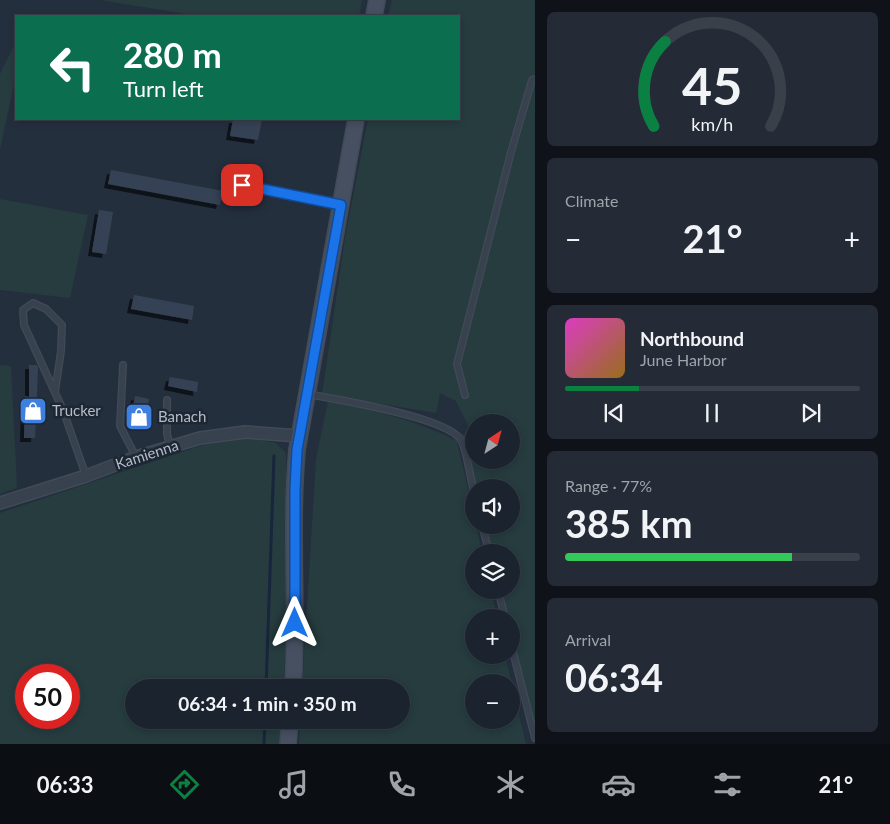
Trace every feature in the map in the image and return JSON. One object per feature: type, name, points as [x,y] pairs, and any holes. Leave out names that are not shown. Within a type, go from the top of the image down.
[{"type":"main road","points":[[374,15],[377,0]]},
{"type":"main road","points":[[293,679],[295,490],[299,436],[356,120]]},
{"type":"main road","points":[[288,744],[289,729]]},
{"type":"street","name":"Kamienna","points":[[0,503],[86,476],[170,446],[221,434],[244,432],[299,436]]},
{"type":"lane","points":[[465,395],[457,364],[511,152],[532,80],[535,79]]},
{"type":"lane","points":[[242,185],[341,205]]},
{"type":"lane","points":[[55,392],[61,350],[62,325],[46,309],[33,303],[23,310],[24,325],[63,410],[86,476]]},
{"type":"lane","points":[[123,365],[120,426],[136,457]]},
{"type":"lane","points":[[307,394],[345,400],[435,423],[453,432],[461,440],[471,479]]},
{"type":"lane","points":[[167,400],[170,446]]},
{"type":"lane","points":[[516,664],[535,738]]},
{"type":"green space","points":[[100,0],[362,0],[359,15],[186,14]]},
{"type":"green space","points":[[392,0],[535,0],[535,722],[520,664],[520,609],[506,609],[503,599],[520,599],[520,544],[490,544],[487,534],[520,534],[520,479],[473,479],[470,469],[520,469],[520,414],[465,414],[465,419],[456,401],[440,393],[436,413],[322,394],[345,238],[368,120],[460,120],[460,15],[388,15]]},
{"type":"green space","points":[[15,43],[15,80],[0,150],[0,74]]},
{"type":"green space","points":[[0,199],[88,215],[70,298],[0,290]]},
{"type":"green space","points":[[0,365],[11,366],[17,488],[0,494]]},
{"type":"green space","points":[[328,401],[394,417],[426,427],[457,441],[466,479],[465,534],[478,534],[480,544],[465,544],[465,599],[493,599],[495,609],[465,609],[465,664],[507,664],[509,674],[465,674],[465,729],[520,729],[520,719],[526,744],[299,744],[300,729],[410,729],[410,679],[302,679],[316,459]]},
{"type":"green space","points":[[465,433],[465,447],[462,435]]},
{"type":"green space","points":[[255,439],[276,443],[286,453],[287,595],[284,679],[125,679],[125,729],[281,729],[279,744],[0,744],[0,513],[215,441]]},
{"type":"building","points":[[233,120],[262,120],[258,140],[230,136]]},
{"type":"building","points":[[111,170],[223,191],[220,205],[108,184]]},
{"type":"building","points":[[99,210],[113,212],[106,254],[92,252]]},
{"type":"building","points":[[134,295],[194,306],[192,320],[131,309]]},
{"type":"building","points":[[29,365],[37,365],[38,367],[35,438],[24,438],[25,396],[29,397]]},
{"type":"building","points":[[170,377],[198,382],[197,392],[168,386]]},
{"type":"building","points":[[135,396],[149,399],[144,426],[130,423]]},
{"type":"waterway","points":[[266,679],[274,456]]},
{"type":"waterway","points":[[264,744],[265,729]]},
{"type":"place","name":"Trucker","points":[[33,411]]},
{"type":"place","name":"Banach","points":[[139,417]]},
{"type":"route","points":[[242,185],[341,205],[297,450],[295,490],[295,623]]}]
